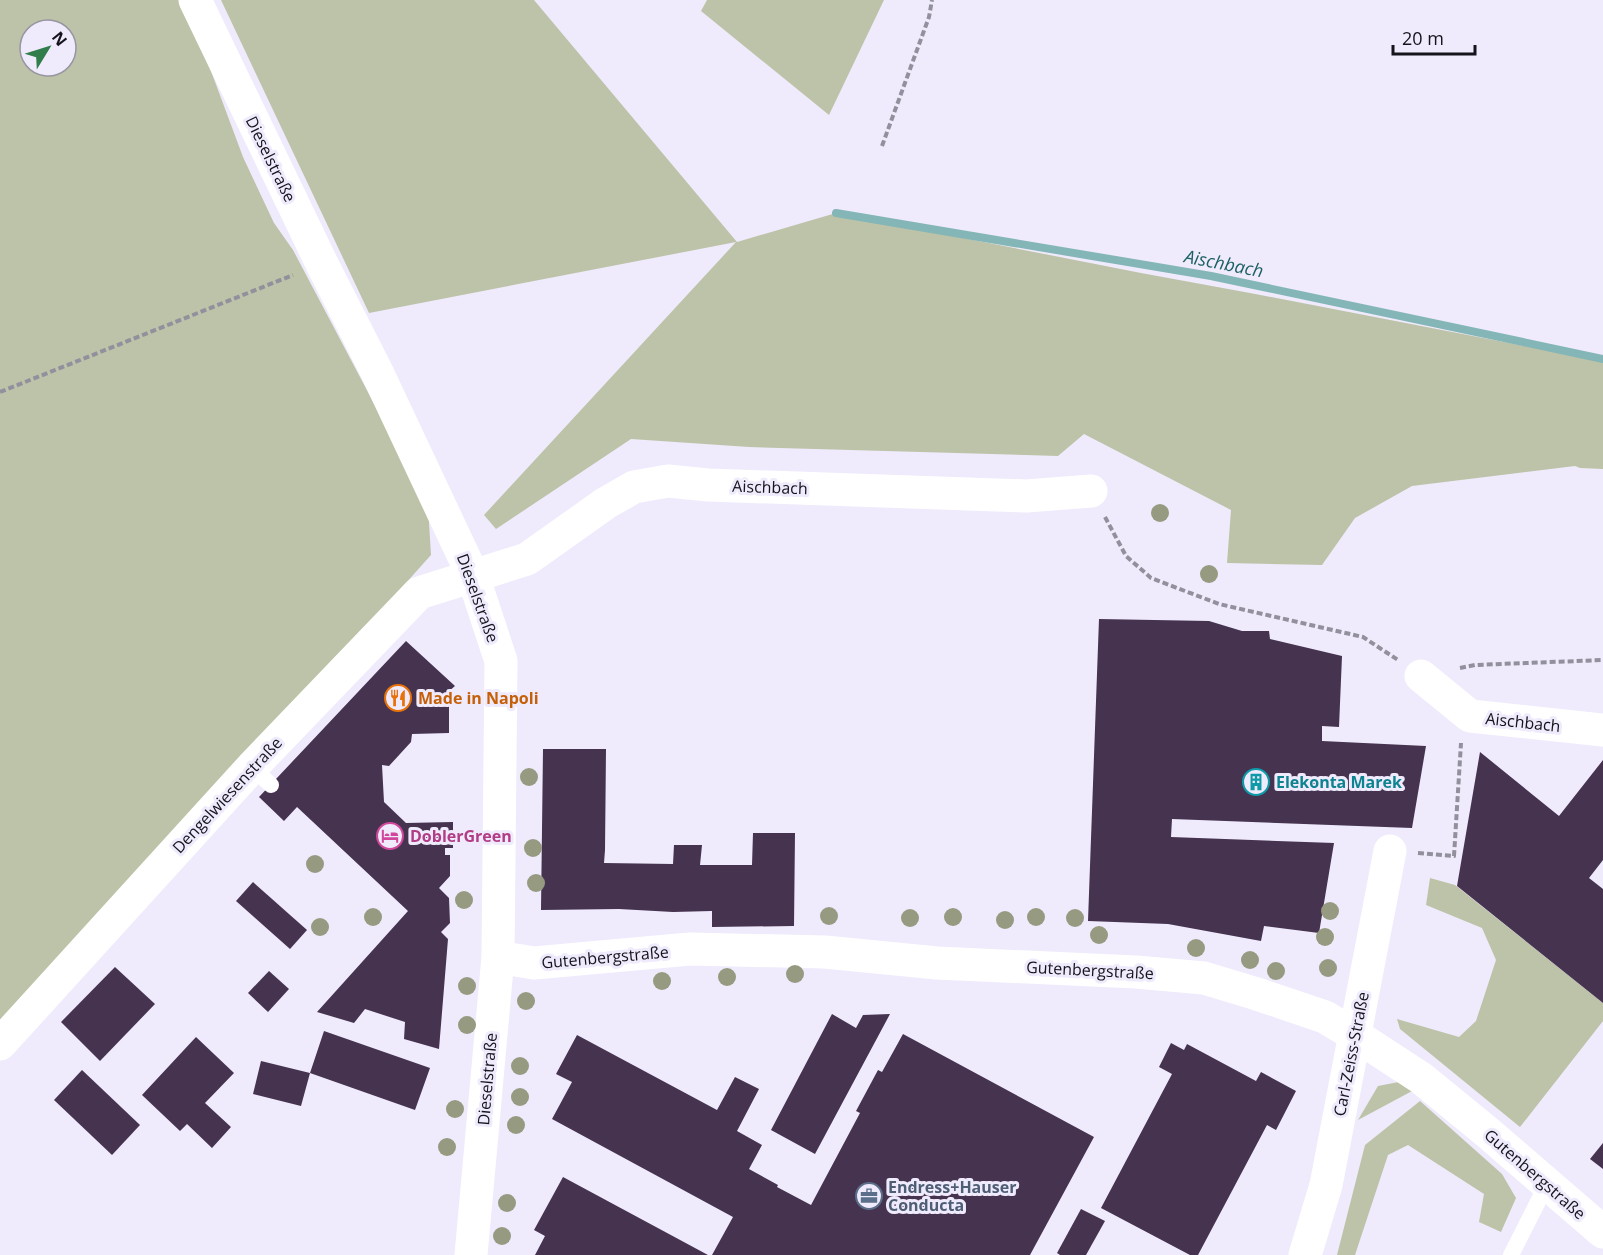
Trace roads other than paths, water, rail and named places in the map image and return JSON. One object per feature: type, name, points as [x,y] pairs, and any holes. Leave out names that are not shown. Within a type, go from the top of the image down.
[{"type":"street","name":"Dieselstraße","points":[[195,0],[322,264],[377,372],[473,576],[501,661],[498,957],[471,1255]]},
{"type":"street","name":"Aischbach","points":[[473,576],[527,559],[606,503],[634,487],[668,481],[708,485],[1027,496],[1091,491]]},
{"type":"street","name":"Dengelwiesenstraße","points":[[0,1044],[262,776],[419,593],[473,576]]},
{"type":"street","name":"Aischbach","points":[[1421,676],[1470,716],[1603,730]]},
{"type":"street","name":"Carl-Zeiss-Straße","points":[[1305,1255],[1326,1185],[1390,851]]},
{"type":"street","name":"Gutenbergstraße","points":[[498,957],[534,963],[690,949],[825,952],[937,963],[1136,972],[1204,978],[1325,1017],[1355,1035],[1421,1078],[1603,1232]]},
{"type":"lane","points":[[1511,1255],[1547,1184]]},
{"type":"waterway","name":"Aischbach","points":[[836,213],[1211,276],[1603,359]]},
{"type":"place","name":"Made in Napoli","points":[[398,698]]},
{"type":"place","name":"Elekonta Marek","points":[[1256,782]]},
{"type":"place","name":"DoblerGreen","points":[[390,836]]},
{"type":"place","name":"Endress+Hauser Conducta","points":[[869,1196]]}]
